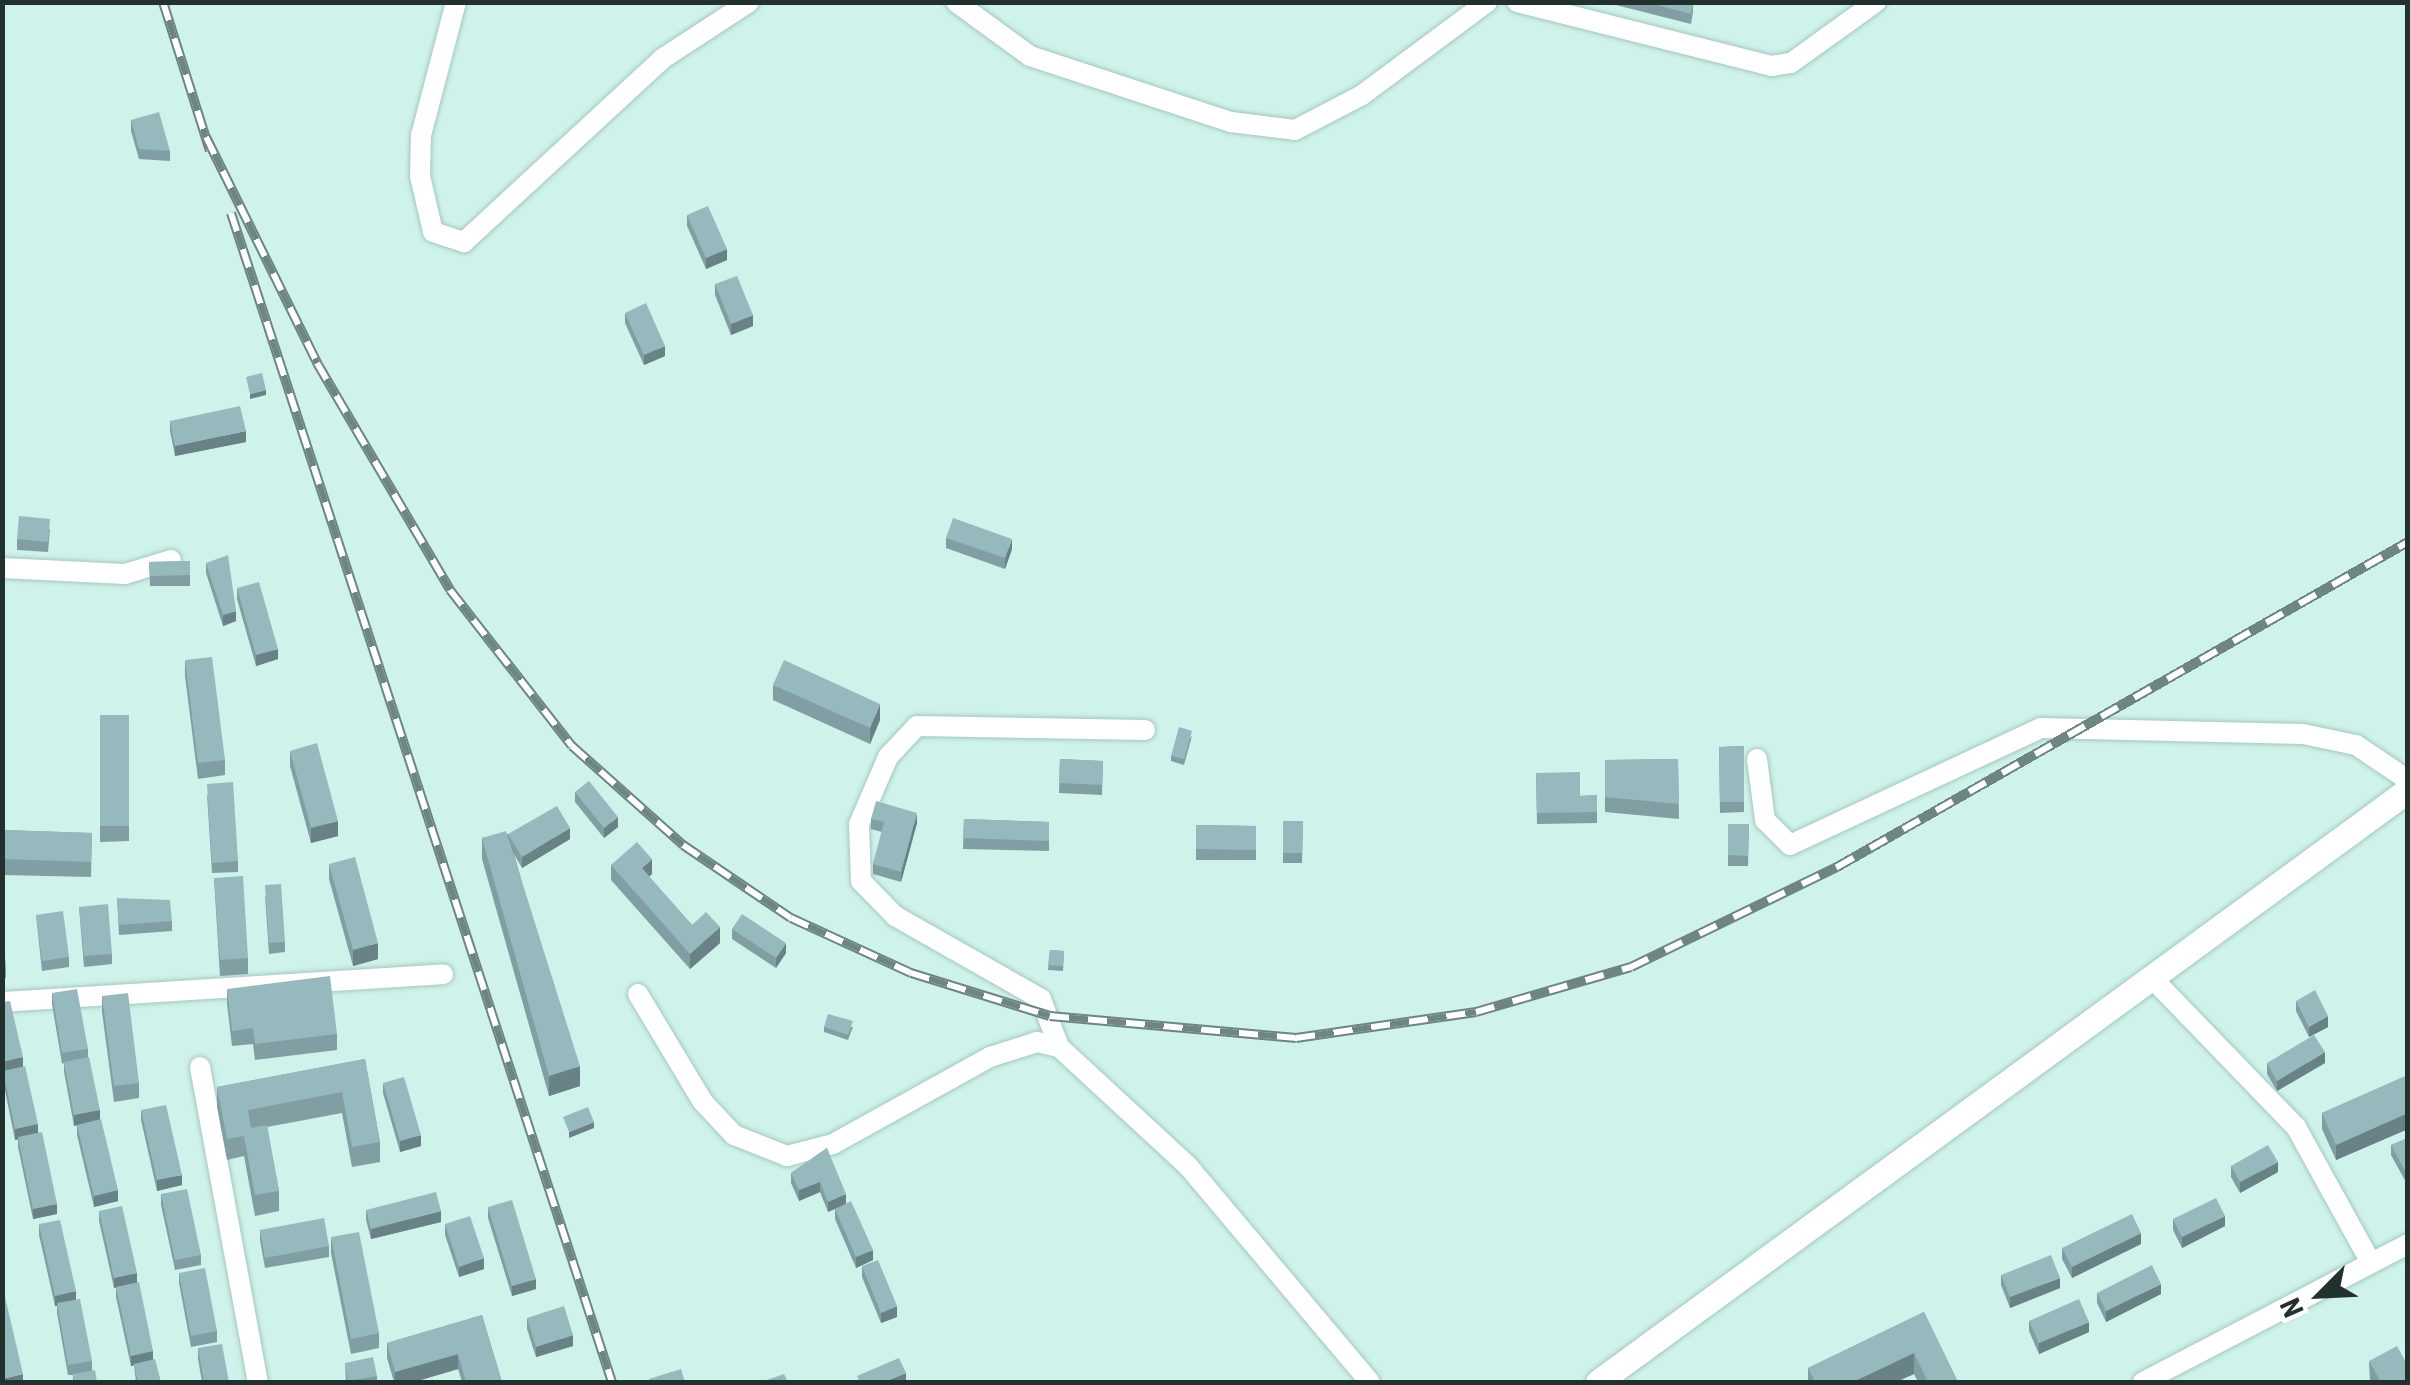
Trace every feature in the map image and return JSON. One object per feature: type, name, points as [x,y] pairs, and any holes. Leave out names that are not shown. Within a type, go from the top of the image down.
[{"type":"street","points":[[456,2],[421,134],[420,176],[434,232],[464,242],[662,59],[749,2]]},
{"type":"street","points":[[964,4],[1030,56],[1232,122],[1294,130],[1362,95],[1488,2]]},
{"type":"street","points":[[1517,2],[1772,66],[1792,64],[1876,2]]},
{"type":"street","points":[[2,568],[126,574],[170,560]]},
{"type":"street","points":[[1145,730],[917,726],[888,756],[859,824],[861,882],[872,899],[1042,998],[1059,1047],[1188,1166],[1370,1382]]},
{"type":"street","points":[[1757,759],[1765,820],[1790,845],[2041,728],[2303,734],[2356,745],[2408,780]]},
{"type":"street","points":[[1598,1382],[2408,790]]},
{"type":"street","points":[[2,1002],[443,974]]},
{"type":"street","points":[[2151,977],[2296,1127],[2371,1263]]},
{"type":"street","points":[[638,994],[703,1102],[734,1135],[787,1156],[834,1144],[990,1057],[1037,1042],[1059,1047]]},
{"type":"street","points":[[200,1068],[258,1382]]},
{"type":"street","points":[[2143,1382],[2408,1244]]},
{"type":"building","points":[[1645,2],[1693,2],[1691,14]]},
{"type":"building","points":[[159,112],[170,151],[139,149],[131,120]]},
{"type":"building","points":[[708,206],[727,249],[706,258],[687,215]]},
{"type":"building","points":[[737,276],[753,315],[731,324],[715,284]]},
{"type":"building","points":[[646,303],[665,346],[644,355],[625,313]]},
{"type":"building","points":[[262,373],[266,390],[250,394],[246,377]]},
{"type":"building","points":[[240,406],[246,431],[175,446],[170,421]]},
{"type":"building","points":[[19,516],[50,519],[48,542],[17,539]]},
{"type":"building","points":[[953,518],[1012,539],[1005,558],[946,538]]},
{"type":"building","points":[[228,555],[236,611],[223,615],[206,563]]},
{"type":"building","points":[[190,561],[190,575],[150,576],[149,562]]},
{"type":"building","points":[[259,582],[278,649],[256,655],[237,588]]},
{"type":"building","points":[[212,657],[225,760],[198,763],[185,660]]},
{"type":"building","points":[[784,660],[880,704],[870,728],[773,685]]},
{"type":"building","points":[[100,715],[129,715],[129,826],[100,826]]},
{"type":"building","points":[[1179,727],[1192,731],[1184,759],[1171,756]]},
{"type":"building","points":[[317,743],[338,821],[311,828],[290,751]]},
{"type":"building","points":[[1744,746],[1744,802],[1720,802],[1719,747]]},
{"type":"building","points":[[1060,759],[1103,761],[1102,785],[1059,783]]},
{"type":"building","points":[[1678,759],[1679,804],[1605,797],[1605,760]]},
{"type":"building","points":[[1580,772],[1580,796],[1597,795],[1597,812],[1537,813],[1536,773]]},
{"type":"building","points":[[589,781],[618,817],[604,828],[575,792]]},
{"type":"building","points":[[233,782],[238,861],[212,863],[207,784]]},
{"type":"building","points":[[876,801],[917,813],[901,872],[873,864],[884,822],[871,819]]},
{"type":"building","points":[[557,806],[570,828],[522,857],[508,834]]},
{"type":"building","points":[[964,819],[1049,822],[1049,841],[963,838]]},
{"type":"building","points":[[1283,821],[1303,821],[1302,853],[1283,853]]},
{"type":"building","points":[[1728,824],[1749,824],[1748,856],[1728,855]]},
{"type":"building","points":[[1196,825],[1256,826],[1256,850],[1196,849]]},
{"type":"building","points":[[2,830],[92,833],[91,862],[2,859]]},
{"type":"building","points":[[506,831],[580,1066],[549,1076],[482,838]]},
{"type":"building","points":[[637,842],[652,859],[642,868],[692,925],[706,912],[720,927],[690,954],[611,865]]},
{"type":"building","points":[[355,857],[378,943],[353,950],[329,864]]},
{"type":"building","points":[[243,876],[248,958],[220,960],[214,878]]},
{"type":"building","points":[[281,884],[285,942],[269,943],[265,885]]},
{"type":"building","points":[[117,898],[170,900],[172,921],[119,925]]},
{"type":"building","points":[[108,904],[112,954],[84,956],[79,907]]},
{"type":"building","points":[[63,911],[69,957],[42,961],[36,915]]},
{"type":"building","points":[[742,914],[786,943],[776,958],[732,929]]},
{"type":"building","points":[[2,931],[6,967],[2,968]]},
{"type":"building","points":[[1050,950],[1064,951],[1063,966],[1048,965]]},
{"type":"building","points":[[330,976],[337,1034],[255,1044],[253,1028],[232,1031],[227,989]]},
{"type":"building","points":[[77,989],[88,1049],[62,1053],[52,993]]},
{"type":"building","points":[[2315,990],[2328,1016],[2309,1027],[2296,1001]]},
{"type":"building","points":[[128,993],[139,1083],[114,1086],[102,996]]},
{"type":"building","points":[[10,1001],[23,1057],[2,1062],[2,1002]]},
{"type":"building","points":[[828,1014],[853,1021],[848,1035],[824,1027]]},
{"type":"building","points":[[2314,1035],[2325,1052],[2277,1081],[2267,1063]]},
{"type":"building","points":[[89,1057],[100,1110],[74,1115],[64,1062]]},
{"type":"building","points":[[365,1059],[380,1142],[352,1147],[342,1092],[248,1110],[251,1128],[267,1125],[279,1191],[255,1195],[244,1136],[227,1139],[217,1087]]},
{"type":"building","points":[[25,1066],[38,1124],[15,1129],[3,1071]]},
{"type":"building","points":[[2408,1075],[2408,1113],[2336,1145],[2322,1113]]},
{"type":"building","points":[[404,1077],[421,1135],[400,1141],[383,1083]]},
{"type":"building","points":[[166,1105],[182,1175],[157,1180],[141,1110]]},
{"type":"building","points":[[588,1107],[594,1122],[569,1132],[563,1117]]},
{"type":"building","points":[[101,1119],[118,1190],[94,1196],[77,1125]]},
{"type":"building","points":[[42,1132],[57,1204],[33,1209],[18,1137]]},
{"type":"building","points":[[2408,1138],[2408,1176],[2391,1145]]},
{"type":"building","points":[[2268,1145],[2278,1162],[2240,1182],[2231,1166]]},
{"type":"building","points":[[827,1148],[846,1194],[828,1202],[820,1182],[799,1190],[791,1173]]},
{"type":"building","points":[[187,1189],[201,1255],[175,1260],[161,1194]]},
{"type":"building","points":[[436,1192],[441,1211],[371,1229],[366,1210]]},
{"type":"building","points":[[2216,1198],[2225,1216],[2182,1237],[2173,1219]]},
{"type":"building","points":[[512,1200],[536,1279],[512,1286],[488,1207]]},
{"type":"building","points":[[851,1201],[873,1250],[856,1257],[835,1209]]},
{"type":"building","points":[[122,1206],[137,1273],[114,1278],[99,1211]]},
{"type":"building","points":[[2132,1214],[2141,1233],[2072,1267],[2062,1248]]},
{"type":"building","points":[[470,1216],[484,1258],[459,1267],[445,1224]]},
{"type":"building","points":[[324,1218],[329,1246],[265,1258],[260,1230]]},
{"type":"building","points":[[60,1220],[76,1291],[55,1296],[39,1224]]},
{"type":"building","points":[[359,1232],[379,1333],[351,1339],[331,1237]]},
{"type":"building","points":[[2051,1255],[2060,1278],[2010,1297],[2001,1275]]},
{"type":"building","points":[[878,1260],[897,1306],[881,1313],[862,1266]]},
{"type":"building","points":[[2152,1265],[2161,1284],[2106,1311],[2097,1293]]},
{"type":"building","points":[[205,1268],[217,1331],[191,1336],[179,1273]]},
{"type":"building","points":[[139,1282],[153,1351],[131,1356],[116,1287]]},
{"type":"building","points":[[2,1284],[23,1374],[2,1379]]},
{"type":"building","points":[[80,1299],[92,1361],[68,1365],[57,1303]]},
{"type":"building","points":[[2079,1299],[2089,1322],[2039,1343],[2029,1321]]},
{"type":"building","points":[[564,1306],[573,1335],[536,1347],[527,1318]]},
{"type":"building","points":[[1924,1312],[1958,1382],[1928,1382],[1914,1353],[1853,1382],[1815,1382],[1808,1368]]},
{"type":"building","points":[[482,1315],[502,1382],[466,1382],[458,1354],[395,1372],[387,1343]]},
{"type":"building","points":[[222,1344],[229,1382],[204,1382],[198,1348]]},
{"type":"building","points":[[2397,1346],[2408,1366],[2408,1382],[2381,1382],[2369,1361]]},
{"type":"building","points":[[373,1357],[377,1376],[348,1381],[345,1363]]},
{"type":"building","points":[[899,1358],[906,1373],[884,1382],[860,1382],[857,1376]]},
{"type":"building","points":[[155,1359],[161,1382],[138,1382],[134,1364]]},
{"type":"building","points":[[681,1369],[685,1382],[650,1382],[649,1379]]},
{"type":"building","points":[[95,1370],[97,1382],[74,1382],[73,1374]]},
{"type":"building","points":[[784,1374],[788,1382],[761,1382]]},
{"type":"railway","points":[[163,2],[210,151]]},
{"type":"railway","points":[[206,137],[317,363],[450,590],[572,746],[683,845],[791,918],[911,973],[1050,1016],[1296,1038],[1476,1012],[1631,967],[1837,867],[2408,542]]},
{"type":"railway","points":[[231,213],[612,1382]]}]
